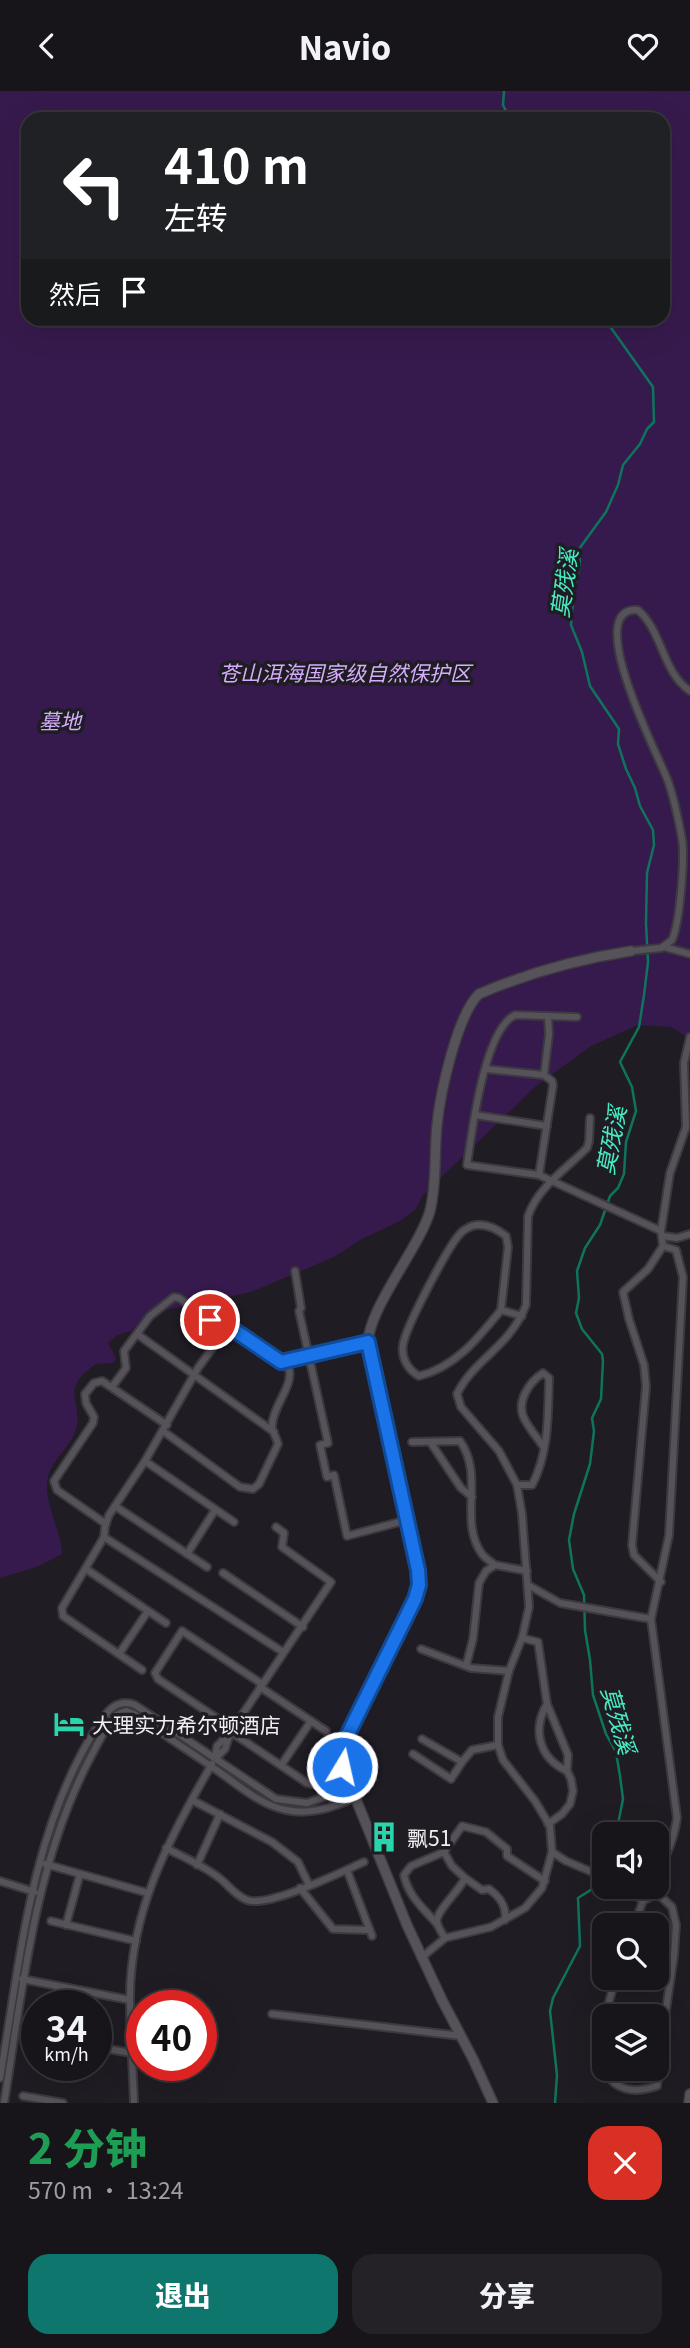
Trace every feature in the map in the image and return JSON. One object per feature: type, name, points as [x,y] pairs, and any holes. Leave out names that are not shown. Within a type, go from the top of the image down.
[{"type":"street","points":[[663,947],[674,936],[686,850],[670,788],[635,709],[619,648],[618,625],[626,612],[635,609],[645,617],[675,677],[690,691]]},
{"type":"street","points":[[493,2103],[421,1958],[340,1760],[342,1746],[417,1592],[418,1570],[368,1342],[371,1325],[429,1213],[440,1107],[457,1037],[472,1002],[479,994],[543,970],[598,956],[663,947],[690,954]]},
{"type":"street","points":[[577,1017],[515,1015],[509,1019],[491,1046],[467,1165],[540,1175],[662,1234],[677,1238],[690,1234]]},
{"type":"street","points":[[544,1075],[549,1034],[548,1016]]},
{"type":"street","points":[[661,1582],[634,1555],[632,1545],[646,1385],[644,1365],[623,1292],[649,1269],[663,1246],[662,1234],[670,1173],[686,1127],[686,1049],[690,1037]]},
{"type":"street","points":[[486,1069],[544,1075],[552,1081],[540,1175]]},
{"type":"street","points":[[475,1115],[547,1126]]},
{"type":"street","points":[[421,1958],[445,1938],[491,1927],[530,1903],[545,1881],[552,1852],[548,1824],[535,1801],[503,1760],[498,1745],[498,1717],[529,1607],[517,1485],[499,1451],[461,1407],[457,1394],[467,1379],[510,1335],[522,1316],[526,1305],[528,1216],[536,1200],[551,1182],[587,1147],[590,1118]]},
{"type":"street","points":[[474,1225],[494,1227],[506,1236],[508,1247],[501,1310],[447,1366],[419,1375],[411,1372],[404,1361],[402,1345],[412,1321],[450,1248],[461,1232],[474,1225]]},
{"type":"street","points":[[669,1850],[675,1835],[677,1818],[652,1619],[669,1535],[683,1277],[676,1250],[677,1238]]},
{"type":"street","points":[[663,1246],[676,1250]]},
{"type":"street","points":[[295,1271],[301,1308],[299,1311],[328,1443],[320,1445],[324,1466],[327,1477],[334,1475],[347,1536],[407,1520]]},
{"type":"street","points":[[106,1524],[57,1490],[54,1481],[94,1421],[85,1394],[99,1381],[112,1387],[240,1487],[250,1490],[259,1484],[278,1444],[272,1424],[282,1392],[291,1376],[288,1367],[281,1362],[234,1330],[225,1331],[176,1296],[155,1310],[124,1351],[126,1368],[112,1387]]},
{"type":"street","points":[[501,1310],[522,1316]]},
{"type":"street","points":[[142,1670],[62,1615],[62,1608],[104,1537],[106,1524],[115,1506],[165,1428],[193,1376],[225,1331]]},
{"type":"street","points":[[137,1334],[274,1433]]},
{"type":"street","points":[[281,1362],[368,1342]]},
{"type":"street","points":[[517,1485],[532,1485],[539,1472],[544,1448],[548,1427],[549,1378],[543,1373],[532,1380],[523,1398],[523,1418],[544,1448]]},
{"type":"street","points":[[412,1442],[460,1441],[468,1453],[473,1484],[471,1523],[481,1553],[495,1565],[527,1571]]},
{"type":"street","points":[[431,1443],[461,1488],[472,1497]]},
{"type":"street","points":[[145,1461],[234,1522]]},
{"type":"street","points":[[115,1506],[207,1567]]},
{"type":"street","points":[[187,1554],[215,1510]]},
{"type":"street","points":[[131,1990],[136,1941],[148,1893],[166,1848],[213,1763],[225,1749],[231,1731],[331,1582],[282,1547],[284,1533],[276,1527]]},
{"type":"street","points":[[104,1537],[283,1652]]},
{"type":"street","points":[[466,1666],[473,1639],[479,1583],[486,1571],[495,1565]]},
{"type":"street","points":[[86,1569],[166,1623]]},
{"type":"street","points":[[223,1573],[303,1627]]},
{"type":"street","points":[[528,1585],[560,1603],[652,1619]]},
{"type":"street","points":[[118,1654],[148,1611]]},
{"type":"street","points":[[326,1731],[182,1631],[155,1673],[158,1679],[231,1731],[311,1784],[330,1777]]},
{"type":"street","points":[[522,1639],[538,1643],[547,1704],[568,1755],[567,1771],[573,1791],[570,1804],[548,1824]]},
{"type":"street","points":[[421,1649],[466,1666],[509,1671]]},
{"type":"street","points":[[0,2078],[21,1979],[39,1863],[66,1786],[83,1750],[105,1714],[114,1705],[124,1702],[135,1705],[275,1807],[292,1811],[316,1811],[352,1793]]},
{"type":"street","points":[[547,1704],[541,1713],[539,1737],[550,1761],[567,1771]]},
{"type":"street","points":[[35,1893],[48,1865],[74,1791],[105,1731],[119,1713],[130,1712],[276,1799],[299,1803],[352,1793]]},
{"type":"street","points":[[282,1764],[311,1721]]},
{"type":"street","points":[[422,1739],[462,1762]]},
{"type":"street","points":[[413,1754],[451,1779],[472,1750],[498,1745]]},
{"type":"street","points":[[192,1800],[272,1842],[298,1862],[309,1885]]},
{"type":"street","points":[[314,1801],[316,1811]]},
{"type":"street","points":[[197,1865],[220,1814]]},
{"type":"street","points":[[445,1938],[437,1924],[421,1909],[406,1884],[404,1875],[411,1865],[444,1852],[462,1826],[486,1832],[507,1849],[507,1856],[545,1881]]},
{"type":"street","points":[[166,1848],[216,1875],[248,1901],[267,1901],[364,1862]]},
{"type":"street","points":[[444,1852],[452,1866],[465,1878],[482,1890],[489,1889],[499,1897],[507,1909],[505,1920]]},
{"type":"street","points":[[552,1852],[566,1861],[592,1871]]},
{"type":"street","points":[[39,1863],[148,1893]]},
{"type":"street","points":[[300,1888],[333,1929],[371,1933],[347,1870]]},
{"type":"street","points":[[66,1925],[80,1874]]},
{"type":"street","points":[[437,1924],[437,1917],[465,1878]]},
{"type":"street","points":[[0,1881],[35,1893]]},
{"type":"street","points":[[638,1913],[645,1899]]},
{"type":"street","points":[[664,1899],[672,1907],[676,1926],[667,2004]]},
{"type":"street","points":[[51,1921],[136,1941]]},
{"type":"street","points":[[21,1979],[126,1999]]},
{"type":"street","points":[[57,1990],[58,1986]]},
{"type":"street","points":[[272,2014],[461,2036]]},
{"type":"street","points":[[4,2065],[4,2103]]},
{"type":"street","points":[[133,2081],[134,2103]]},
{"type":"street","points":[[605,2081],[619,2094],[632,2097],[646,2094],[657,2086],[658,2081]]},
{"type":"street","points":[[689,2103],[690,2094]]},
{"type":"street","points":[[23,2096],[63,2103]]},
{"type":"green space","name":"苍山洱海国家级自然保护区","points":[[0,91],[690,91],[690,1039],[671,1027],[638,1025],[591,1046],[536,1086],[422,1196],[416,1209],[400,1221],[360,1240],[334,1257],[251,1292],[147,1314],[131,1331],[117,1335],[108,1343],[116,1359],[113,1363],[96,1364],[77,1382],[75,1432],[54,1463],[47,1484],[62,1554],[39,1566],[0,1578]]},
{"type":"waterway","name":"莫残溪","points":[[504,91],[503,105],[506,112]]},
{"type":"waterway","name":"莫残溪","points":[[610,326],[653,387],[654,422],[623,465],[618,485],[606,512],[579,549],[580,566],[574,588],[571,625],[582,652],[590,686],[619,729],[618,744],[640,806],[653,830],[654,845],[647,873],[648,962],[639,1027],[620,1062],[632,1087],[636,1111],[626,1142],[624,1174],[618,1188],[610,1196],[600,1225],[585,1248],[577,1271],[579,1298],[576,1313],[582,1329],[602,1354],[603,1361],[601,1399],[592,1418],[594,1431],[590,1464],[574,1514],[569,1540],[573,1569],[584,1595],[585,1630],[593,1695],[606,1734],[616,1752],[623,1799],[618,1822]]},
{"type":"waterway","name":"莫残溪","points":[[555,2103],[557,2075],[550,2011],[553,1998],[580,1946],[578,1898],[592,1889]]},
{"type":"place","name":"大理实力希尔顿酒店","points":[[69,1724]]},
{"type":"place","name":"飘51","points":[[384,1837]]},
{"type":"route","points":[[210,1320],[225,1331],[234,1330],[281,1362],[368,1342],[418,1570],[419,1585],[415,1599],[342,1746],[342,1767]]},
{"type":"park label","name":"墓地","points":[[60,720]]}]
